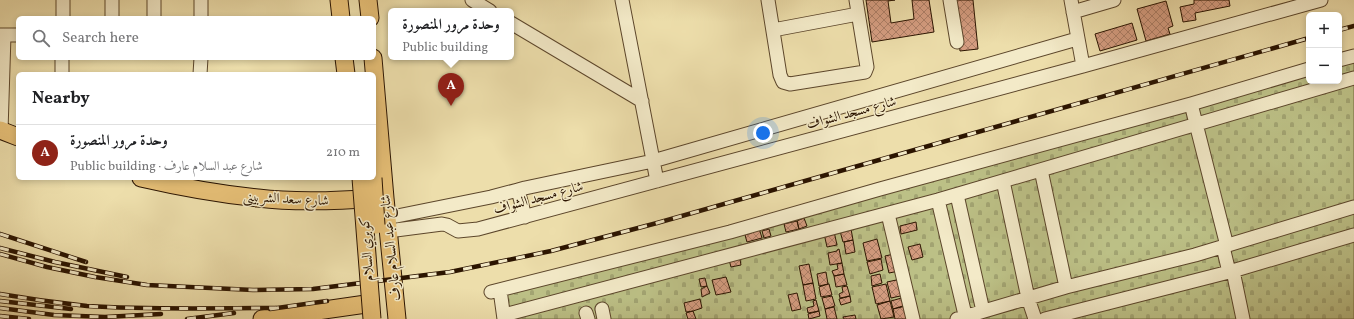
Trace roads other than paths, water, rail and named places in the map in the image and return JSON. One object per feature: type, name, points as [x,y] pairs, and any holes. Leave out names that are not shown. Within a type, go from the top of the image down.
[{"type":"main road","points":[[339,0],[340,16]]},
{"type":"main road","points":[[346,0],[348,16]]},
{"type":"main road","points":[[358,0],[360,16]]},
{"type":"main road","points":[[368,0],[370,16]]},
{"type":"main road","points":[[344,60],[346,72]]},
{"type":"main road","points":[[352,60],[353,72]]},
{"type":"main road","points":[[363,60],[364,72]]},
{"type":"main road","name":"شارع عبد السلام عارف","points":[[373,60],[374,72]]},
{"type":"main road","name":"شارع عبد السلام عارف","points":[[376,93],[397,319]]},
{"type":"main road","points":[[1,130],[16,136]]},
{"type":"main road","name":"شارع سعد الشربينى","points":[[160,180],[199,184],[259,198],[312,201],[385,198]]},
{"type":"main road","name":"شارع عبد السلام عارف","points":[[355,180],[368,314]]},
{"type":"main road","name":"كوبري السلام","points":[[361,180],[368,314]]},
{"type":"main road","name":"كوبري السلام","points":[[373,180],[383,319]]},
{"type":"main road","points":[[267,319],[368,314]]},
{"type":"street","points":[[63,0],[63,16]]},
{"type":"street","points":[[112,0],[112,16]]},
{"type":"street","points":[[154,0],[154,16]]},
{"type":"street","points":[[201,0],[201,16]]},
{"type":"street","points":[[472,0],[483,8]]},
{"type":"street","points":[[622,0],[657,181]]},
{"type":"street","points":[[768,0],[780,75],[783,82],[790,84],[865,72],[867,67],[856,0]]},
{"type":"street","points":[[950,0],[957,42]]},
{"type":"street","points":[[1083,66],[1072,6],[1114,0]]},
{"type":"street","name":"شارع مسجد الشواف","points":[[388,225],[442,224],[458,231],[468,231],[525,217],[1083,66],[1296,3],[1321,0]]},
{"type":"street","points":[[773,30],[858,14]]},
{"type":"street","points":[[514,25],[642,101]]},
{"type":"street","points":[[1,130],[2,35],[16,35]]},
{"type":"street","points":[[388,225],[525,188],[653,161],[1077,39]]},
{"type":"street","points":[[1342,59],[1354,56]]},
{"type":"street","points":[[62,60],[62,72]]},
{"type":"street","points":[[200,72],[201,60]]},
{"type":"street","points":[[1306,70],[1191,104],[880,189],[730,232],[496,291],[504,317],[958,195],[1354,78]]},
{"type":"street","points":[[1191,104],[1242,319]]},
{"type":"street","points":[[1041,170],[1066,287]]},
{"type":"street","points":[[1003,181],[1028,298],[1035,319]]},
{"type":"street","points":[[518,190],[525,217]]},
{"type":"street","points":[[958,195],[983,311]]},
{"type":"street","points":[[938,200],[963,318],[1066,287],[1195,255],[1354,207]]},
{"type":"street","points":[[888,214],[913,319]]},
{"type":"street","points":[[1045,319],[1231,272],[1354,235]]},
{"type":"railway","points":[[1342,29],[1354,26]]},
{"type":"railway","points":[[0,254],[47,267],[95,277],[147,285],[253,290],[313,289],[450,272],[551,251],[657,223],[1306,39]]},
{"type":"railway","points":[[0,234],[86,262]]},
{"type":"railway","points":[[0,248],[55,262],[127,277]]},
{"type":"railway","points":[[0,294],[87,306],[158,308],[276,308]]},
{"type":"railway","points":[[0,301],[71,309]]},
{"type":"railway","points":[[270,309],[327,301]]},
{"type":"railway","points":[[0,308],[54,315],[105,317],[161,314]]},
{"type":"railway","points":[[187,319],[234,313]]},
{"type":"railway","points":[[0,316],[29,319]]},
{"type":"place","name":"وحدة مرور المنصورة","points":[[451,106]]}]
